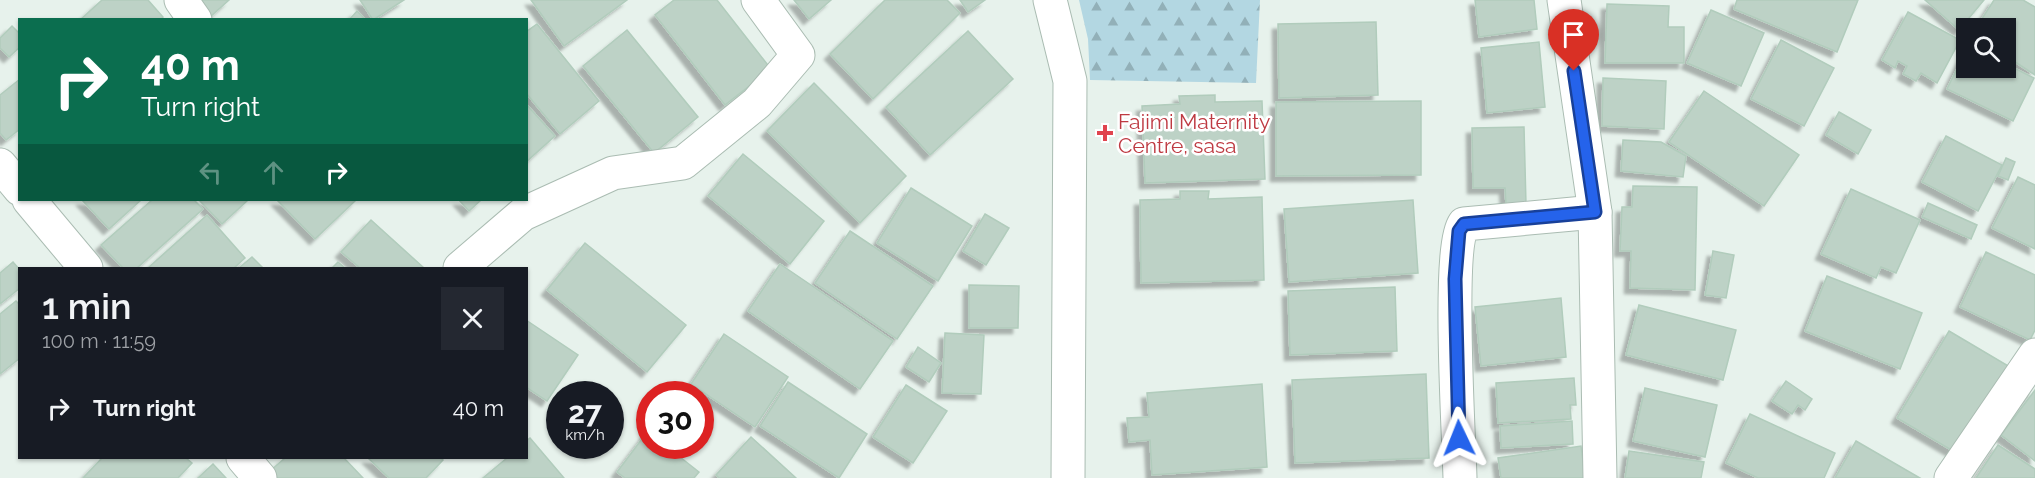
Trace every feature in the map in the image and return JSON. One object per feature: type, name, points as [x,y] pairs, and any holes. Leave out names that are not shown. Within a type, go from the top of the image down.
[{"type":"street","points":[[181,0],[194,18]]},
{"type":"street","points":[[461,267],[523,214],[613,173],[684,163],[757,103],[798,55],[758,0]]},
{"type":"street","points":[[1050,0],[1070,81],[1068,478]]},
{"type":"street","points":[[1564,0],[1595,212],[1600,478]]},
{"type":"street","points":[[0,165],[18,187]]},
{"type":"street","points":[[29,201],[85,267]]},
{"type":"street","points":[[1460,478],[1455,279],[1459,231],[1464,224],[1595,212]]},
{"type":"street","points":[[1951,478],[2035,355]]},
{"type":"street","points":[[244,459],[260,478]]},
{"type":"green space","points":[[1079,0],[1260,0],[1256,83],[1090,80],[1088,39]]},
{"type":"building","points":[[102,0],[148,0],[163,17],[162,18],[82,18]]},
{"type":"building","points":[[195,0],[229,0],[210,17]]},
{"type":"building","points":[[360,0],[404,0],[376,18],[372,18]]},
{"type":"building","points":[[531,0],[627,0],[564,46]]},
{"type":"building","points":[[674,0],[717,0],[771,69],[725,105],[655,15]]},
{"type":"building","points":[[794,0],[831,0],[809,19]]},
{"type":"building","points":[[885,0],[947,0],[960,13],[873,99],[830,54]]},
{"type":"building","points":[[960,0],[985,0],[968,12]]},
{"type":"building","points":[[1475,0],[1534,0],[1537,29],[1479,37]]},
{"type":"building","points":[[1737,0],[1858,0],[1837,52],[1734,9]]},
{"type":"building","points":[[1925,0],[1984,0],[1969,18],[1956,18],[1956,27]]},
{"type":"building","points":[[1994,0],[2023,0],[2035,7],[2035,75],[2016,63],[2016,18],[1982,18]]},
{"type":"building","points":[[1607,4],[1669,6],[1668,27],[1684,27],[1684,63],[1605,63]]},
{"type":"building","points":[[1711,10],[1764,33],[1741,86],[1687,63]]},
{"type":"building","points":[[357,11],[364,18],[351,18]]},
{"type":"building","points":[[1908,12],[1956,38],[1956,47],[1937,83],[1921,73],[1916,81],[1903,74],[1907,66],[1898,61],[1895,68],[1882,60]]},
{"type":"building","points":[[1376,22],[1378,95],[1279,98],[1278,24]]},
{"type":"building","points":[[537,24],[599,101],[560,134],[528,95],[528,31]]},
{"type":"building","points":[[12,26],[18,32],[18,49],[9,57],[0,48],[0,38]]},
{"type":"building","points":[[627,30],[698,117],[654,153],[583,66]]},
{"type":"building","points":[[968,31],[1013,79],[930,155],[886,107]]},
{"type":"building","points":[[1781,40],[1834,68],[1804,126],[1751,99]]},
{"type":"building","points":[[1539,42],[1545,107],[1487,113],[1481,48]]},
{"type":"building","points":[[2016,69],[2034,78],[2013,121],[1947,89],[1956,71],[1956,78],[2016,78]]},
{"type":"building","points":[[1603,78],[1666,81],[1664,129],[1602,126]]},
{"type":"building","points":[[18,81],[18,131],[6,140],[0,133],[0,95]]},
{"type":"building","points":[[814,83],[906,176],[860,223],[767,131]]},
{"type":"building","points":[[1704,91],[1799,155],[1764,206],[1669,142]]},
{"type":"building","points":[[1215,95],[1215,102],[1262,101],[1265,179],[1145,183],[1142,106],[1180,104],[1179,96]]},
{"type":"building","points":[[1421,101],[1421,175],[1276,176],[1276,102]]},
{"type":"building","points":[[528,106],[555,136],[528,160]]},
{"type":"building","points":[[1839,112],[1871,130],[1858,154],[1826,135]]},
{"type":"building","points":[[1524,127],[1526,204],[1506,204],[1505,188],[1473,188],[1472,128]]},
{"type":"building","points":[[1946,136],[2002,165],[1978,211],[1922,182]]},
{"type":"building","points":[[1623,140],[1661,142],[1686,156],[1683,177],[1621,171]]},
{"type":"building","points":[[743,154],[824,221],[790,264],[708,196]]},
{"type":"building","points":[[2006,158],[2015,162],[2008,180],[1998,176]]},
{"type":"building","points":[[2018,177],[2035,185],[2035,249],[1992,228]]},
{"type":"building","points":[[1633,186],[1697,187],[1695,290],[1630,288],[1631,251],[1620,251],[1622,207],[1632,207]]},
{"type":"building","points":[[911,188],[972,226],[938,281],[877,243]]},
{"type":"building","points":[[1851,189],[1920,220],[1896,273],[1881,267],[1876,278],[1821,254]]},
{"type":"building","points":[[1180,191],[1209,191],[1208,199],[1262,197],[1264,280],[1141,283],[1140,200],[1180,199]]},
{"type":"building","points":[[1413,200],[1418,273],[1289,282],[1284,209]]},
{"type":"building","points":[[83,201],[140,201],[109,229]]},
{"type":"building","points":[[151,201],[195,201],[203,209],[138,267],[122,267],[101,245]]},
{"type":"building","points":[[200,201],[247,201],[222,224]]},
{"type":"building","points":[[278,201],[355,201],[315,239]]},
{"type":"building","points":[[460,201],[480,201],[469,211]]},
{"type":"building","points":[[1928,203],[1977,225],[1971,239],[1922,217]]},
{"type":"building","points":[[985,214],[1009,228],[986,265],[963,251]]},
{"type":"building","points":[[207,215],[245,258],[235,267],[149,267]]},
{"type":"building","points":[[371,220],[423,267],[359,267],[341,252]]},
{"type":"building","points":[[850,231],[933,286],[897,339],[815,283]]},
{"type":"building","points":[[585,243],[686,325],[647,372],[547,290]]},
{"type":"building","points":[[1713,251],[1734,255],[1726,298],[1705,295]]},
{"type":"building","points":[[1986,252],[2035,275],[2035,330],[2030,340],[1960,307]]},
{"type":"building","points":[[252,257],[262,267],[240,267]]},
{"type":"building","points":[[13,262],[18,268],[18,290],[0,304],[0,273]]},
{"type":"building","points":[[338,262],[344,267],[333,267]]},
{"type":"building","points":[[780,264],[893,341],[860,389],[748,311]]},
{"type":"building","points":[[1827,276],[1922,313],[1900,369],[1805,331]]},
{"type":"building","points":[[969,285],[1019,286],[1018,328],[969,328]]},
{"type":"building","points":[[1395,287],[1397,351],[1290,355],[1288,291]]},
{"type":"building","points":[[1561,298],[1566,357],[1481,366],[1475,307]]},
{"type":"building","points":[[16,301],[18,303],[18,360],[0,374],[0,314]]},
{"type":"building","points":[[1639,305],[1736,330],[1723,380],[1626,355]]},
{"type":"building","points":[[528,321],[578,355],[560,381],[546,381],[546,400],[528,388]]},
{"type":"building","points":[[1949,331],[2010,367],[1958,454],[1897,418]]},
{"type":"building","points":[[945,333],[984,335],[981,394],[942,393]]},
{"type":"building","points":[[724,334],[788,377],[755,427],[714,399],[714,381],[693,381]]},
{"type":"building","points":[[918,347],[941,363],[929,382],[906,367]]},
{"type":"building","points":[[1426,374],[1429,458],[1295,463],[1292,380]]},
{"type":"building","points":[[1574,378],[1576,405],[1570,405],[1571,419],[1498,423],[1496,383]]},
{"type":"building","points":[[1786,381],[1812,399],[1805,410],[1798,405],[1792,414],[1772,401]]},
{"type":"building","points":[[788,382],[867,434],[839,478],[760,426]]},
{"type":"building","points":[[1262,384],[1267,467],[1152,475],[1150,440],[1129,442],[1127,418],[1149,417],[1147,393]]},
{"type":"building","points":[[906,385],[947,411],[913,463],[873,437]]},
{"type":"building","points":[[1645,388],[1717,405],[1705,457],[1633,441]]},
{"type":"building","points":[[2035,390],[2035,461],[2001,435]]},
{"type":"building","points":[[1750,414],[1835,453],[1824,478],[1758,478],[1726,463]]},
{"type":"building","points":[[1572,421],[1573,444],[1501,448],[1500,426]]},
{"type":"building","points":[[751,437],[796,478],[719,478],[716,475]]},
{"type":"building","points":[[530,438],[564,478],[483,478],[506,459],[528,459],[528,440]]},
{"type":"building","points":[[1856,441],[1920,478],[1835,478]]},
{"type":"building","points":[[1998,445],[2035,469],[2035,478],[1976,478]]},
{"type":"building","points":[[1581,446],[1585,478],[1501,478],[1498,458]]},
{"type":"building","points":[[636,447],[636,459],[682,459],[699,472],[694,478],[625,478],[617,472]]},
{"type":"building","points":[[1629,451],[1704,462],[1701,478],[1625,478]]},
{"type":"building","points":[[101,459],[187,459],[192,463],[178,478],[83,478]]},
{"type":"building","points":[[284,459],[345,459],[363,478],[276,478],[270,471]]},
{"type":"building","points":[[369,459],[443,460],[426,478],[389,478]]},
{"type":"building","points":[[213,464],[226,478],[198,478]]},
{"type":"place","name":"Fajimi Maternity Centre, sasa","points":[[1105,133]]},
{"type":"route","points":[[1459,438],[1455,279],[1459,231],[1464,224],[1595,212],[1574,71]]}]
